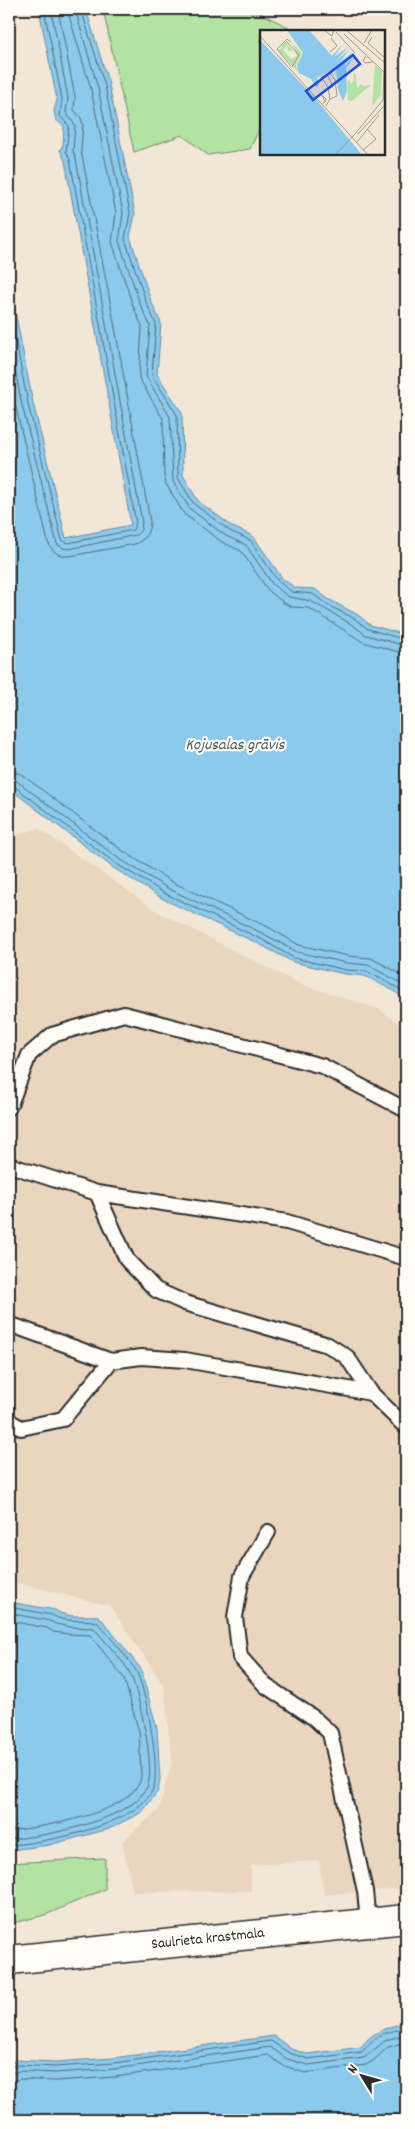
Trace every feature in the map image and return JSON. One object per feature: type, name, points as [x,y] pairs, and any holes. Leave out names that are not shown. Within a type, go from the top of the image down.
[{"type":"street","name":"Saulrieta krastmala","points":[[9,1960],[406,1919]]},
{"type":"lane","points":[[9,1107],[29,1055],[52,1035],[124,1014],[322,1066],[406,1110]]},
{"type":"lane","points":[[9,1165],[97,1193],[287,1222],[406,1258]]},
{"type":"lane","points":[[97,1193],[127,1260],[156,1290],[185,1303],[328,1345],[347,1358],[371,1393],[406,1427]]},
{"type":"lane","points":[[9,1324],[111,1361],[141,1356],[185,1360],[371,1393]]},
{"type":"lane","points":[[9,1421],[21,1428],[63,1419],[111,1361]]},
{"type":"lane","points":[[268,1532],[242,1576],[235,1617],[240,1657],[266,1686],[314,1718],[330,1733],[365,1891],[368,1922]]},
{"type":"shaded area","points":[[38,828],[158,912],[300,984],[379,1009],[406,1029],[406,1888],[324,1895],[319,1861],[251,1865],[251,1891],[133,1892],[122,1841],[159,1810],[172,1761],[164,1686],[110,1606],[9,1581],[9,838]]},
{"type":"green space","points":[[103,9],[252,9],[294,30],[260,30],[260,127],[250,149],[208,155],[182,135],[134,152]]},
{"type":"green space","points":[[105,1858],[105,1889],[45,1915],[9,1924],[9,1863]]},
{"type":"water","name":"Kojusalas grāvis","points":[[39,9],[86,9],[109,85],[135,214],[130,237],[151,301],[161,323],[157,374],[182,413],[183,475],[198,501],[233,527],[253,536],[282,578],[295,588],[315,589],[328,599],[358,615],[370,625],[406,635],[406,1000],[394,991],[365,976],[345,974],[293,962],[163,899],[112,867],[9,788],[9,281],[33,403],[66,538],[131,525],[65,161],[60,150],[63,145],[64,126],[56,120],[54,111],[57,100]]},
{"type":"water","points":[[9,1602],[55,1610],[71,1616],[99,1616],[141,1669],[157,1729],[160,1779],[158,1791],[142,1812],[109,1829],[49,1845],[9,1849]]},
{"type":"water","points":[[406,2022],[406,2120],[9,2120],[9,2063],[16,2060],[55,2062],[113,2058],[274,2036],[291,2049],[307,2054],[361,2047],[376,2033]]}]
